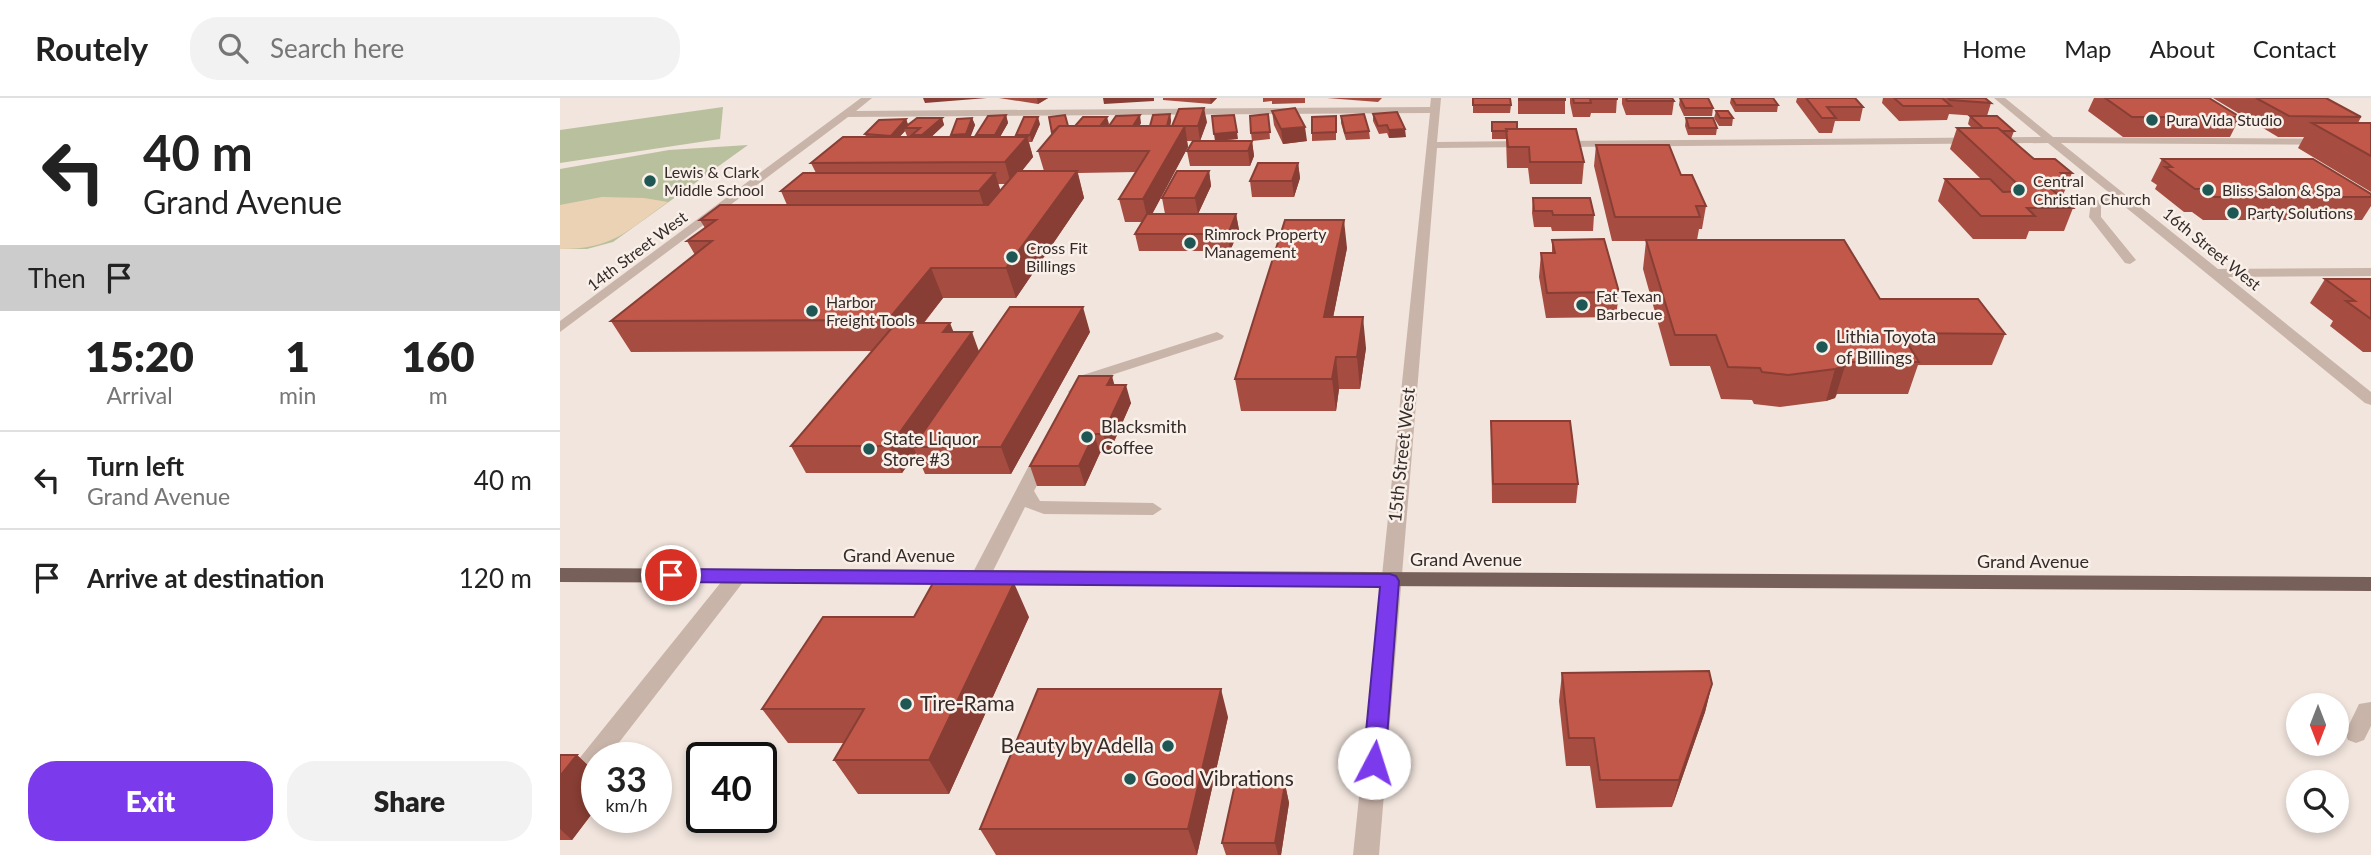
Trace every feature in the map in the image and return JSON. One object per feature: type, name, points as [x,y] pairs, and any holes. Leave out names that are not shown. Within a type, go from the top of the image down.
[{"type":"main road","name":"Grand Avenue","points":[[560,575],[2371,584]]},
{"type":"street","name":"14th Street West","points":[[560,328],[867,98]]},
{"type":"street","points":[[1053,112],[1066,98]]},
{"type":"street","points":[[1224,111],[1231,98]]},
{"type":"street","points":[[1386,110],[1388,98]]},
{"type":"street","name":"16th Street West","points":[[1999,98],[2213,273],[2367,394]]},
{"type":"street","points":[[846,114],[1386,110],[1436,104]]},
{"type":"street","name":"15th Street West","points":[[1366,855],[1436,104]]},
{"type":"street","points":[[895,113],[904,106]]},
{"type":"street","points":[[2360,128],[2371,134]]},
{"type":"street","points":[[1550,144],[2371,142]]},
{"type":"street","points":[[1432,145],[1537,144]]},
{"type":"street","points":[[2119,197],[2095,204],[2095,217],[2130,260]]},
{"type":"street","points":[[2213,273],[2371,272]]},
{"type":"street","points":[[1065,412],[1077,389],[1088,378],[1217,336]]},
{"type":"street","points":[[980,578],[1054,434]]},
{"type":"street","points":[[1025,491],[1033,505],[1044,508],[1153,509]]},
{"type":"street","points":[[569,789],[737,576]]},
{"type":"street","points":[[2356,733],[2367,711],[2371,711]]},
{"type":"green space","points":[[723,107],[720,139],[560,163],[560,130]]},
{"type":"green space","points":[[748,145],[613,242],[587,249],[560,249],[560,169],[669,150]]},
{"type":"sand","points":[[602,197],[644,198],[668,202],[630,230],[607,242],[560,249],[560,205]]},
{"type":"building","points":[[1473,98],[1510,98],[1511,105],[1473,105]]},
{"type":"building","points":[[1565,98],[1565,100],[1519,100]]},
{"type":"building","points":[[1573,98],[1617,99],[1590,99],[1591,103],[1574,103]]},
{"type":"building","points":[[1626,98],[1672,98],[1674,101],[1627,101]]},
{"type":"building","points":[[1680,98],[1708,98],[1713,108],[1685,108]]},
{"type":"building","points":[[1732,98],[1773,98],[1778,105],[1736,105]]},
{"type":"building","points":[[1806,98],[1855,98],[1863,107],[1827,107],[1836,118],[1822,118]]},
{"type":"building","points":[[1894,98],[1942,98],[1951,106],[1903,106]]},
{"type":"building","points":[[1948,98],[1985,98],[1991,103],[1950,100]]},
{"type":"building","points":[[2105,98],[2209,98],[2240,117],[2132,117]]},
{"type":"building","points":[[2256,98],[2326,98],[2361,117],[2289,116]]},
{"type":"building","points":[[1204,108],[1198,126],[1172,126],[1179,109]]},
{"type":"building","points":[[1295,108],[1305,127],[1281,129],[1272,111]]},
{"type":"building","points":[[1716,111],[1728,111],[1733,118],[1720,118]]},
{"type":"building","points":[[1397,112],[1405,129],[1389,130],[1387,125],[1378,126],[1373,114]]},
{"type":"building","points":[[1170,114],[1167,126],[1150,126],[1153,115]]},
{"type":"building","points":[[1268,114],[1270,132],[1251,133],[1250,116]]},
{"type":"building","points":[[1364,114],[1369,131],[1345,133],[1341,116]]},
{"type":"building","points":[[1006,115],[995,135],[976,135],[988,116]]},
{"type":"building","points":[[1065,115],[1068,126],[1059,126],[1052,133],[1049,117]]},
{"type":"building","points":[[1140,115],[1133,126],[1109,126],[1116,116]]},
{"type":"building","points":[[1234,115],[1237,132],[1214,134],[1212,116]]},
{"type":"building","points":[[1336,116],[1336,132],[1312,133],[1312,117]]},
{"type":"building","points":[[1970,116],[1997,116],[2014,131],[1983,128]]},
{"type":"building","points":[[1024,117],[1038,117],[1030,135],[1016,135]]},
{"type":"building","points":[[1083,117],[1107,117],[1100,126],[1075,126]]},
{"type":"building","points":[[917,118],[942,118],[922,135],[912,135],[920,128],[904,128]]},
{"type":"building","points":[[972,118],[966,134],[951,135],[957,119]]},
{"type":"building","points":[[1686,118],[1713,118],[1717,128],[1689,128]]},
{"type":"building","points":[[906,119],[891,136],[865,134],[879,120]]},
{"type":"building","points":[[1492,122],[1517,122],[1517,129],[1492,131]]},
{"type":"building","points":[[2312,123],[2371,123],[2371,156]]},
{"type":"building","points":[[1059,126],[1185,126],[1143,199],[1119,199],[1149,151],[1038,151]]},
{"type":"building","points":[[1957,128],[1998,128],[2034,159],[2055,159],[2072,173],[2061,173],[2067,179],[2040,179],[2073,208],[2027,208],[2035,216],[1981,216],[1945,179],[1990,179],[2003,192],[2025,191]]},
{"type":"building","points":[[1506,129],[1576,129],[1584,162],[1530,162],[1529,147],[1508,147]]},
{"type":"building","points":[[843,137],[1027,137],[1005,162],[811,163]]},
{"type":"building","points":[[1193,141],[1252,141],[1248,151],[1187,151]]},
{"type":"building","points":[[1596,145],[1669,145],[1681,175],[1692,175],[1706,206],[1696,206],[1700,217],[1615,217]]},
{"type":"building","points":[[2162,159],[2313,159],[2371,194],[2371,197],[2214,197],[2203,189],[2195,189],[2165,167],[2172,167]]},
{"type":"building","points":[[1258,163],[1298,163],[1292,181],[1250,181]]},
{"type":"building","points":[[1017,171],[1077,171],[1006,268],[931,268],[888,320],[611,321],[712,241],[687,241],[716,220],[700,220],[720,205],[988,205]]},
{"type":"building","points":[[1177,171],[1209,171],[1195,198],[1162,198]]},
{"type":"building","points":[[803,173],[995,173],[979,191],[781,191]]},
{"type":"building","points":[[1533,198],[1590,198],[1594,215],[1553,215],[1552,211],[1534,211]]},
{"type":"building","points":[[1147,214],[1236,214],[1228,234],[1135,234]]},
{"type":"building","points":[[1285,220],[1344,220],[1324,317],[1363,317],[1357,357],[1336,357],[1332,379],[1235,379]]},
{"type":"building","points":[[1604,239],[1619,292],[1547,293],[1541,253],[1555,253],[1552,240]]},
{"type":"building","name":"Lithia Toyota of Billings","points":[[1646,240],[1844,240],[1880,299],[1978,299],[2005,334],[1901,333],[1919,362],[1842,362],[1845,366],[1835,369],[1788,375],[1762,372],[1760,368],[1728,367],[1716,335],[1675,335]]},
{"type":"building","points":[[2325,279],[2371,279],[2371,319],[2346,301],[2355,301]]},
{"type":"building","points":[[1010,307],[1083,307],[1001,447],[913,447]]},
{"type":"building","points":[[896,323],[950,323],[943,332],[972,332],[890,446],[791,446]]},
{"type":"building","points":[[1079,376],[1112,376],[1107,385],[1126,385],[1103,434],[1094,434],[1079,466],[1030,466]]},
{"type":"building","points":[[1491,421],[1570,421],[1578,484],[1493,484]]},
{"type":"building","points":[[933,583],[1014,583],[929,760],[834,760],[864,709],[762,709],[823,617],[914,617]]},
{"type":"building","points":[[1709,671],[1712,684],[1679,780],[1600,780],[1594,738],[1569,738],[1562,673]]},
{"type":"building","points":[[1038,689],[1221,689],[1188,829],[980,829]]},
{"type":"building","points":[[560,755],[577,755],[560,776]]},
{"type":"building","points":[[1235,784],[1285,784],[1275,843],[1222,843]]},
{"type":"place","name":"Pura Vida Studio","points":[[2152,120]]},
{"type":"place","name":"Lewis & Clark Middle School","points":[[650,181]]},
{"type":"place","name":"Central Christian Church","points":[[2019,190]]},
{"type":"place","name":"Bliss Salon & Spa","points":[[2208,190]]},
{"type":"place","name":"Party Solutions","points":[[2233,213]]},
{"type":"place","name":"Rimrock Property Management","points":[[1190,243]]},
{"type":"place","name":"Cross Fit Billings","points":[[1012,257]]},
{"type":"place","name":"Fat Texan Barbecue","points":[[1582,305]]},
{"type":"place","name":"Harbor Freight Tools","points":[[812,311]]},
{"type":"place","name":"Lithia Toyota of Billings","points":[[1822,347]]},
{"type":"place","name":"Blacksmith Coffee","points":[[1087,437]]},
{"type":"place","name":"State Liquor Store #3","points":[[869,449]]},
{"type":"place","name":"Tire-Rama","points":[[906,704]]},
{"type":"place","name":"Beauty by Adella","points":[[1168,746]]},
{"type":"place","name":"Good Vibrations","points":[[1130,779]]},
{"type":"route","points":[[671,575],[1390,581],[1374,763]]}]
